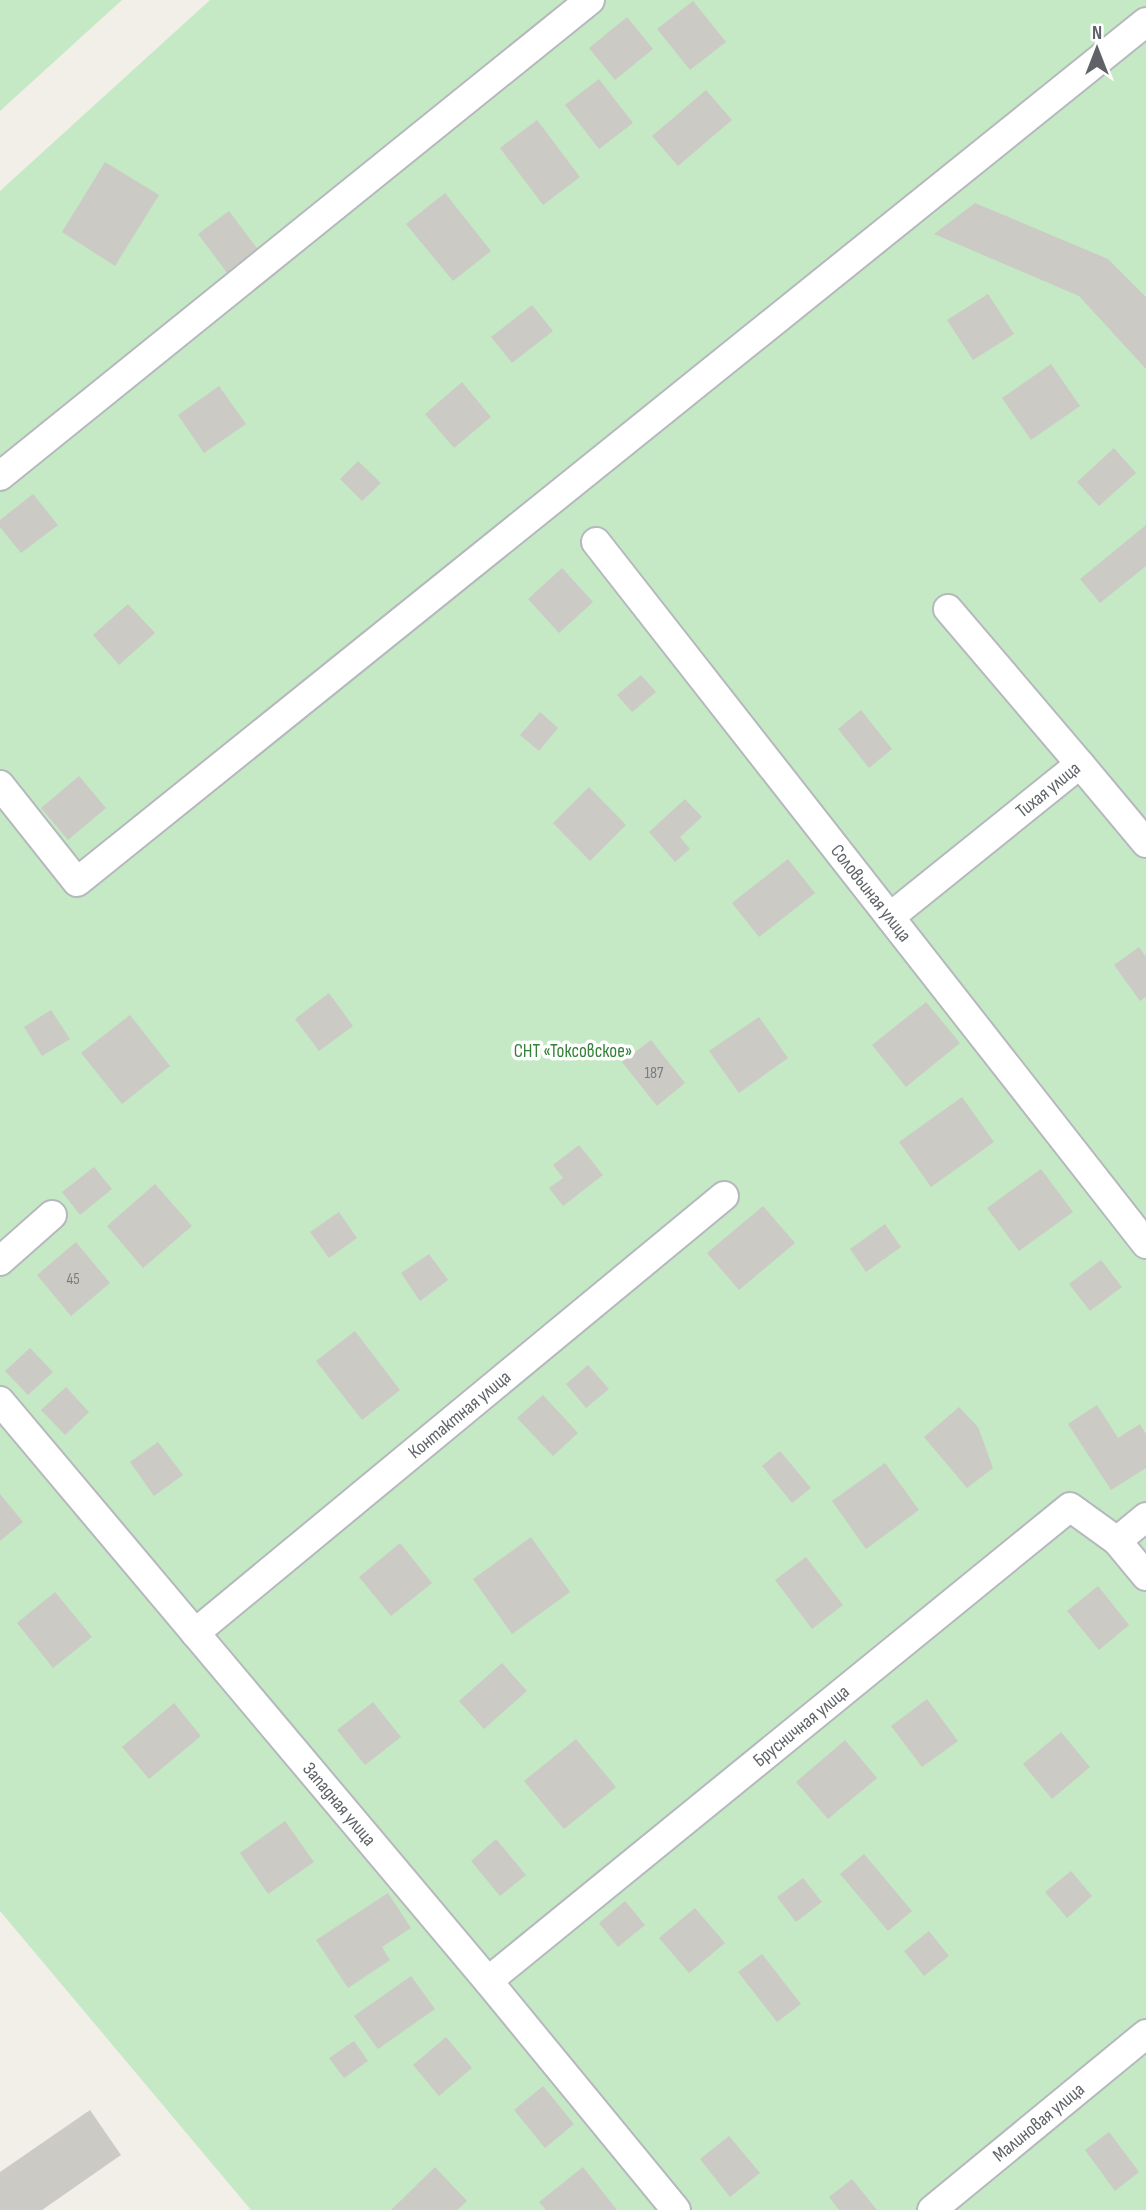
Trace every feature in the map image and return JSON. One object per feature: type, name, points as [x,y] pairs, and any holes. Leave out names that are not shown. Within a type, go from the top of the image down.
[{"type":"street","points":[[0,476],[590,0]]},
{"type":"street","points":[[0,785],[77,881],[1146,22]]},
{"type":"street","name":"Соловьиная улица","points":[[596,542],[1146,1244]]},
{"type":"street","name":"Тихая улица","points":[[890,917],[1080,764],[948,609]]},
{"type":"street","points":[[1080,764],[1146,843]]},
{"type":"street","name":"Контактная улица","points":[[195,1633],[724,1196]]},
{"type":"street","points":[[0,1261],[52,1215]]},
{"type":"street","name":"Западная улица","points":[[0,1401],[488,1981],[676,2210]]},
{"type":"street","name":"Брусничная улица","points":[[488,1981],[1070,1507],[1117,1541]]},
{"type":"street","points":[[1146,1517],[1117,1541],[1146,1576]]},
{"type":"street","name":"Малиновая улица","points":[[932,2210],[1146,2034]]},
{"type":"green space","points":[[0,0],[122,0],[0,111]]},
{"type":"green space","name":"СНТ «Токсовское»","points":[[210,0],[1146,0],[1146,2210],[251,2210],[0,1911],[0,191]]},
{"type":"building","points":[[693,1],[726,42],[690,70],[657,29]]},
{"type":"building","points":[[627,17],[653,49],[615,80],[589,48]]},
{"type":"building","points":[[599,79],[633,123],[599,149],[565,105]]},
{"type":"building","points":[[706,90],[732,120],[678,166],[652,136]]},
{"type":"building","points":[[537,120],[580,177],[543,205],[500,148]]},
{"type":"building","points":[[105,162],[159,195],[115,266],[62,232]]},
{"type":"building","points":[[445,193],[491,251],[453,281],[406,224]]},
{"type":"building","points":[[975,203],[1108,259],[1146,297],[1146,369],[1079,296],[934,234]]},
{"type":"building","points":[[229,211],[259,251],[228,274],[198,234]]},
{"type":"building","points":[[988,294],[1014,334],[973,360],[947,320]]},
{"type":"building","points":[[532,305],[553,331],[512,363],[491,337]]},
{"type":"building","points":[[1051,364],[1080,406],[1031,440],[1002,398]]},
{"type":"building","points":[[462,382],[491,417],[454,448],[425,414]]},
{"type":"building","points":[[219,386],[246,424],[204,453],[178,415]]},
{"type":"building","points":[[1114,448],[1136,473],[1099,506],[1077,482]]},
{"type":"building","points":[[358,461],[381,483],[362,501],[340,479]]},
{"type":"building","points":[[33,494],[58,525],[21,553],[0,527],[0,520]]},
{"type":"building","points":[[1146,525],[1146,566],[1100,603],[1080,579]]},
{"type":"building","points":[[562,568],[593,602],[559,633],[528,599]]},
{"type":"building","points":[[128,604],[155,633],[119,665],[93,635]]},
{"type":"building","points":[[641,675],[656,692],[632,712],[617,695]]},
{"type":"building","points":[[861,710],[892,749],[869,768],[838,729]]},
{"type":"building","points":[[540,712],[558,728],[539,751],[520,735]]},
{"type":"building","points":[[79,776],[106,808],[68,840],[41,808]]},
{"type":"building","points":[[589,787],[626,825],[590,861],[553,823]]},
{"type":"building","points":[[685,799],[702,817],[680,837],[690,849],[675,862],[649,832]]},
{"type":"building","points":[[788,859],[815,893],[759,937],[732,903]]},
{"type":"building","points":[[1139,947],[1146,957],[1146,997],[1140,1001],[1114,965]]},
{"type":"building","points":[[329,993],[353,1026],[319,1051],[295,1019]]},
{"type":"building","points":[[926,1002],[960,1043],[906,1087],[872,1045]]},
{"type":"building","points":[[51,1010],[70,1039],[42,1056],[24,1027]]},
{"type":"building","points":[[130,1015],[170,1066],[122,1104],[81,1053]]},
{"type":"building","points":[[759,1017],[788,1058],[739,1093],[709,1051]]},
{"type":"building","points":[[651,1040],[685,1083],[657,1106],[622,1062]]},
{"type":"building","points":[[962,1097],[994,1142],[931,1187],[899,1142]]},
{"type":"building","points":[[579,1145],[603,1175],[563,1206],[549,1188],[563,1178],[553,1165]]},
{"type":"building","points":[[94,1167],[112,1189],[80,1215],[62,1192]]},
{"type":"building","points":[[1041,1169],[1073,1212],[1019,1251],[987,1208]]},
{"type":"building","points":[[155,1184],[192,1226],[143,1268],[107,1226]]},
{"type":"building","points":[[763,1206],[795,1243],[739,1290],[707,1253]]},
{"type":"building","points":[[339,1212],[357,1238],[329,1258],[310,1232]]},
{"type":"building","points":[[885,1224],[901,1247],[866,1272],[850,1249]]},
{"type":"building","points":[[76,1242],[110,1283],[71,1316],[37,1275]]},
{"type":"building","points":[[429,1254],[448,1280],[420,1301],[401,1273]]},
{"type":"building","points":[[1101,1260],[1122,1287],[1090,1311],[1069,1284]]},
{"type":"building","points":[[355,1331],[400,1390],[362,1420],[316,1361]]},
{"type":"building","points":[[30,1348],[53,1372],[28,1395],[5,1371]]},
{"type":"building","points":[[588,1365],[609,1389],[586,1408],[566,1384]]},
{"type":"building","points":[[66,1387],[89,1412],[65,1435],[41,1410]]},
{"type":"building","points":[[543,1395],[578,1433],[553,1456],[517,1418]]},
{"type":"building","points":[[1097,1405],[1118,1438],[1140,1424],[1146,1434],[1146,1468],[1111,1490],[1068,1424]]},
{"type":"building","points":[[959,1407],[978,1427],[993,1468],[967,1488],[924,1437]]},
{"type":"building","points":[[158,1442],[183,1475],[154,1496],[130,1462]]},
{"type":"building","points":[[780,1451],[811,1488],[792,1503],[762,1466]]},
{"type":"building","points":[[885,1463],[919,1510],[866,1549],[832,1501]]},
{"type":"building","points":[[0,1494],[23,1522],[0,1541]]},
{"type":"building","points":[[531,1537],[570,1592],[512,1634],[473,1579]]},
{"type":"building","points":[[400,1543],[432,1583],[391,1616],[359,1577]]},
{"type":"building","points":[[806,1557],[843,1605],[812,1629],[775,1580]]},
{"type":"building","points":[[1098,1586],[1129,1625],[1099,1650],[1067,1611]]},
{"type":"building","points":[[55,1592],[92,1637],[53,1668],[17,1623]]},
{"type":"building","points":[[502,1663],[527,1691],[484,1729],[459,1701]]},
{"type":"building","points":[[927,1699],[958,1741],[922,1767],[891,1726]]},
{"type":"building","points":[[373,1702],[401,1737],[365,1765],[337,1730]]},
{"type":"building","points":[[174,1703],[201,1736],[149,1779],[122,1747]]},
{"type":"building","points":[[1061,1732],[1090,1767],[1052,1799],[1023,1764]]},
{"type":"building","points":[[576,1739],[616,1787],[564,1829],[524,1781]]},
{"type":"building","points":[[845,1740],[877,1778],[828,1819],[796,1782]]},
{"type":"building","points":[[285,1821],[314,1862],[268,1894],[240,1853]]},
{"type":"building","points":[[496,1839],[526,1875],[500,1896],[471,1861]]},
{"type":"building","points":[[864,1854],[912,1911],[888,1931],[840,1874]]},
{"type":"building","points":[[1071,1871],[1092,1896],[1067,1918],[1045,1892]]},
{"type":"building","points":[[803,1878],[822,1902],[796,1922],[777,1897]]},
{"type":"building","points":[[388,1893],[411,1928],[382,1947],[390,1960],[348,1988],[316,1940]]},
{"type":"building","points":[[625,1901],[645,1925],[618,1947],[599,1923]]},
{"type":"building","points":[[695,1908],[725,1943],[689,1973],[659,1938]]},
{"type":"building","points":[[929,1931],[949,1956],[924,1976],[904,1951]]},
{"type":"building","points":[[762,1954],[801,2004],[777,2022],[738,1972]]},
{"type":"building","points":[[411,1976],[435,2009],[378,2049],[354,2016]]},
{"type":"building","points":[[446,2037],[472,2068],[439,2096],[413,2065]]},
{"type":"building","points":[[354,2041],[368,2061],[344,2078],[329,2058]]},
{"type":"building","points":[[543,2086],[574,2124],[545,2148],[514,2110]]},
{"type":"building","points":[[90,2110],[121,2155],[42,2210],[0,2210],[0,2172]]},
{"type":"building","points":[[1109,2132],[1139,2172],[1115,2191],[1085,2150]]},
{"type":"building","points":[[729,2136],[760,2173],[730,2197],[700,2159]]},
{"type":"building","points":[[435,2167],[467,2201],[457,2210],[391,2210]]},
{"type":"building","points":[[583,2167],[617,2210],[546,2210],[539,2202]]},
{"type":"building","points":[[852,2179],[877,2210],[839,2210],[829,2197]]}]
